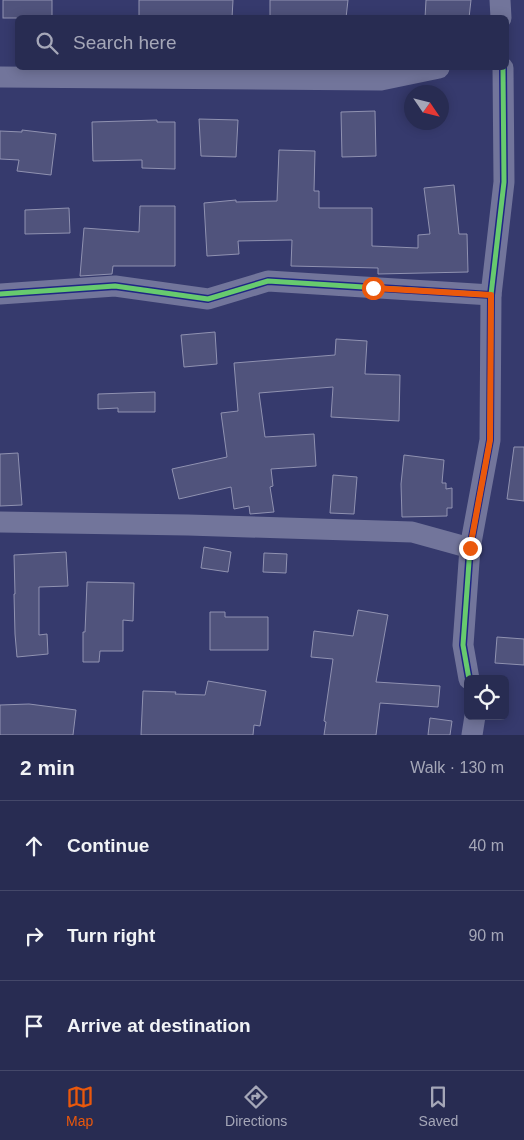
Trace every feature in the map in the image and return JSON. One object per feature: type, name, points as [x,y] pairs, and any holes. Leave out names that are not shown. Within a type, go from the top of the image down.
[{"type":"street","points":[[500,0],[501,15]]},
{"type":"street","points":[[0,77],[381,80],[429,70]]},
{"type":"street","points":[[468,675],[463,645],[470,548],[490,440],[491,295],[504,182],[503,70]]},
{"type":"street","points":[[0,294],[115,286],[208,299],[268,281],[491,295]]},
{"type":"street","points":[[0,522],[412,532],[470,548]]},
{"type":"street","points":[[472,735],[474,720]]},
{"type":"building","points":[[3,0],[52,0],[52,15],[15,15],[15,18],[3,18]]},
{"type":"building","points":[[139,0],[233,0],[232,15],[139,15]]},
{"type":"building","points":[[270,0],[348,0],[346,15],[270,15]]},
{"type":"building","points":[[426,0],[471,0],[469,15],[425,15]]},
{"type":"building","points":[[375,111],[376,156],[342,157],[341,112]]},
{"type":"building","points":[[199,119],[238,120],[236,157],[201,156]]},
{"type":"building","points":[[157,120],[157,122],[175,122],[175,169],[142,168],[142,160],[93,161],[92,122]]},
{"type":"building","points":[[22,130],[56,134],[51,175],[17,171],[19,160],[0,159],[0,131],[22,132]]},
{"type":"building","points":[[279,150],[315,151],[314,191],[319,191],[319,208],[372,208],[372,246],[418,248],[418,235],[430,234],[424,188],[454,185],[459,234],[467,234],[468,272],[378,274],[378,268],[291,266],[292,240],[238,241],[239,254],[207,256],[204,203],[236,200],[236,202],[277,201]]},
{"type":"building","points":[[140,206],[175,206],[175,266],[113,266],[112,274],[80,276],[84,228],[139,232]]},
{"type":"building","points":[[69,208],[70,233],[25,234],[25,210]]},
{"type":"building","points":[[215,332],[217,364],[184,367],[181,335]]},
{"type":"building","points":[[336,339],[367,341],[365,374],[400,375],[399,421],[331,417],[333,387],[259,393],[265,437],[314,434],[316,466],[271,469],[273,486],[270,487],[274,512],[250,514],[249,506],[234,509],[231,487],[179,499],[172,469],[227,457],[221,413],[238,411],[234,363],[335,355]]},
{"type":"building","points":[[155,392],[155,412],[118,412],[118,408],[98,409],[98,394]]},
{"type":"building","points":[[514,447],[524,447],[524,501],[507,499]]},
{"type":"building","points":[[18,453],[22,505],[0,506],[0,454]]},
{"type":"building","points":[[404,455],[444,460],[442,483],[446,483],[446,489],[452,488],[452,508],[447,508],[447,516],[402,517],[401,484]]},
{"type":"building","points":[[333,475],[357,477],[354,514],[330,513]]},
{"type":"building","points":[[204,547],[231,552],[228,572],[201,568]]},
{"type":"building","points":[[66,552],[68,586],[39,587],[39,635],[47,634],[48,654],[17,657],[14,555]]},
{"type":"building","points":[[264,553],[287,554],[286,573],[263,572]]},
{"type":"building","points":[[87,582],[134,583],[133,621],[123,620],[123,651],[100,651],[99,662],[83,662]]},
{"type":"building","points":[[358,610],[388,615],[376,682],[440,686],[438,707],[380,703],[376,735],[324,735],[326,722],[324,721],[333,659],[311,657],[314,631],[353,636]]},
{"type":"building","points":[[210,612],[225,612],[225,617],[268,617],[268,650],[210,650]]},
{"type":"building","points":[[497,637],[524,639],[524,665],[495,663]]},
{"type":"building","points":[[208,681],[266,691],[260,726],[254,725],[253,735],[141,735],[143,691],[205,695]]},
{"type":"building","points":[[29,704],[76,710],[73,735],[0,735],[0,705]]},
{"type":"building","points":[[430,718],[452,721],[450,735],[428,735]]},
{"type":"cycle path","points":[[468,675],[463,645],[470,548],[490,440],[491,295],[504,182],[503,70]]},
{"type":"cycle path","points":[[0,294],[115,286],[208,299],[268,281],[491,295]]},
{"type":"route","points":[[373,288],[491,295],[490,440],[470,548]]}]
